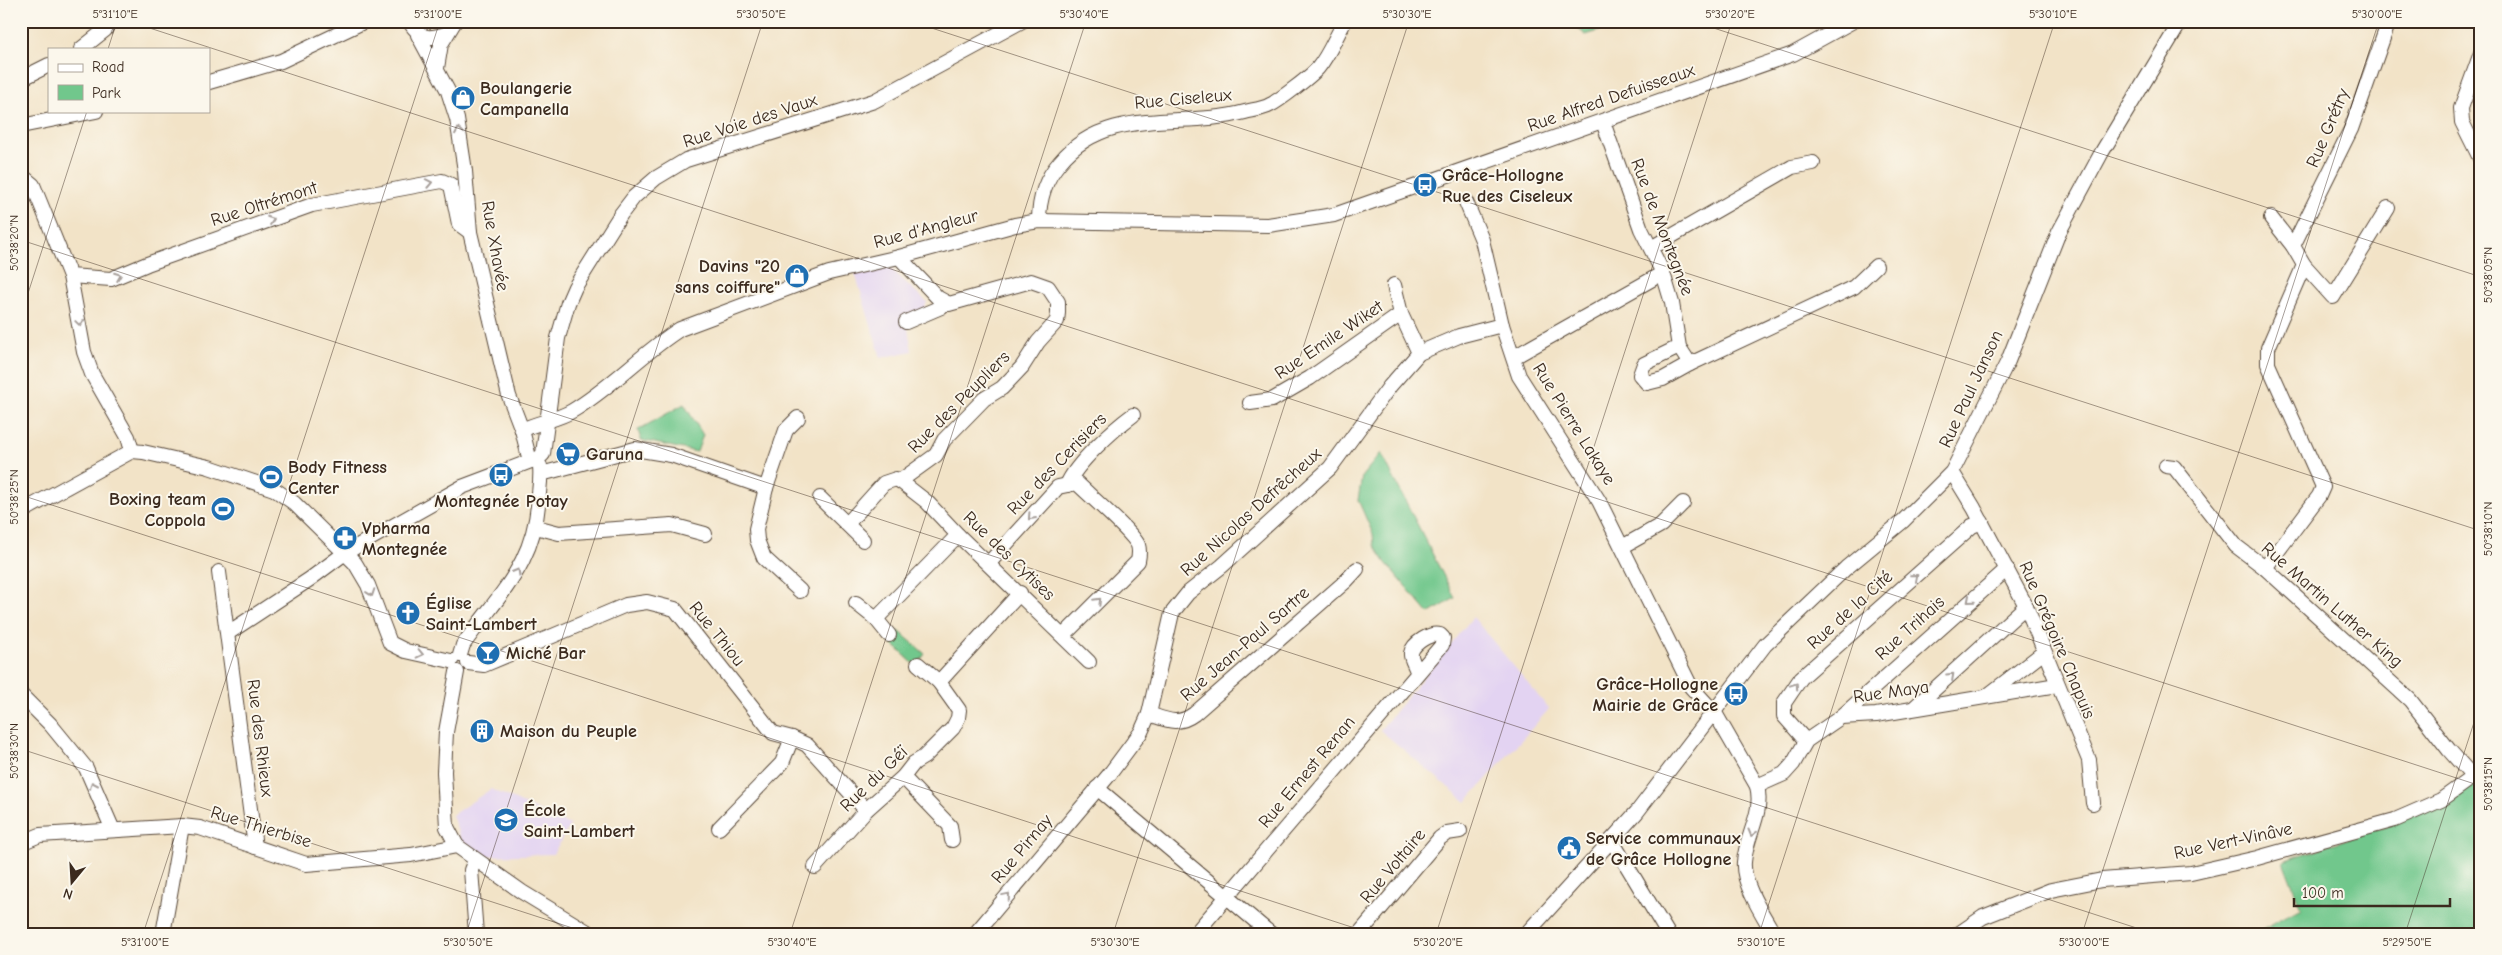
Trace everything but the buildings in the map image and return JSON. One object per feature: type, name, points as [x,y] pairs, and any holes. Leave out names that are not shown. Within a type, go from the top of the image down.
[{"type":"street","points":[[82,48],[105,30],[109,21]]},
{"type":"street","points":[[210,82],[281,61],[365,21]]},
{"type":"street","name":"Rue Xhavée","points":[[409,21],[437,68],[448,91],[457,119],[465,172],[470,232],[509,396],[522,430],[537,458]]},
{"type":"street","points":[[437,68],[441,44],[455,21]]},
{"type":"street","name":"Rue Voie des Vaux","points":[[537,458],[546,422],[558,338],[568,303],[575,287],[628,204],[656,178],[686,160],[874,101],[1022,21]]},
{"type":"street","name":"Rue Ciseleux","points":[[1039,221],[1039,205],[1052,170],[1078,144],[1100,131],[1126,123],[1221,118],[1270,105],[1318,68],[1344,21]]},
{"type":"street","name":"Rue Alfred Defuisseaux","points":[[1377,199],[1603,122],[1793,54],[1852,21]]},
{"type":"street","name":"Rue Paul Janson","points":[[1526,934],[1612,841],[1715,713],[1765,646],[1846,568],[1903,521],[1952,472],[2008,361],[2059,232],[2102,152],[2181,21]]},
{"type":"street","name":"Rue Grétry","points":[[2293,246],[2351,129],[2389,21]]},
{"type":"street","points":[[418,35],[431,39],[446,34]]},
{"type":"street","points":[[2481,53],[2461,108],[2462,122],[2481,160]]},
{"type":"street","points":[[21,79],[48,66]]},
{"type":"street","points":[[21,126],[91,112]]},
{"type":"street","name":"Rue de Montegnée","points":[[1603,122],[1641,228],[1663,273],[1672,303],[1679,347],[1690,364]]},
{"type":"street","points":[[1651,248],[1792,167],[1813,163]]},
{"type":"street","points":[[21,175],[33,185],[70,276],[84,352],[92,374],[128,437],[132,451]]},
{"type":"street","name":"Rue Oltrémont","points":[[70,276],[111,279],[147,264],[312,205],[442,181],[451,185],[459,224],[470,232]]},
{"type":"street","name":"Rue d'Angleur","points":[[522,430],[571,412],[660,342],[680,329],[829,273],[899,257],[1015,225],[1039,221],[1268,225],[1334,215],[1377,199]]},
{"type":"street","name":"Rue Pierre Lakaye","points":[[1466,202],[1482,240],[1502,326],[1519,376],[1599,501],[1691,687],[1715,713],[1757,786]]},
{"type":"street","points":[[2271,218],[2293,246],[2304,265],[2333,297],[2388,208]]},
{"type":"street","points":[[899,257],[938,298],[946,302],[941,308],[906,322]]},
{"type":"street","points":[[2265,568],[2319,496],[2323,487],[2268,364],[2268,348],[2304,265]]},
{"type":"street","points":[[1679,347],[1644,364],[1640,375],[1647,383],[1663,379],[1690,364],[1854,287],[1876,266]]},
{"type":"street","points":[[1514,357],[1663,273]]},
{"type":"street","name":"Rue des Peupliers","points":[[848,523],[884,483],[896,479],[900,481],[936,455],[944,440],[984,399],[1002,388],[1022,367],[1038,342],[1057,321],[1058,302],[1048,287],[1031,281],[949,304],[946,302]]},
{"type":"street","name":"Rue Emile Wiket","points":[[1394,285],[1400,314],[1419,353]]},
{"type":"street","name":"Rue Emile Wiket","points":[[1250,403],[1272,400],[1310,378],[1400,314]]},
{"type":"street","name":"Rue Nicolas Defrêcheux","points":[[1097,788],[1127,752],[1149,714],[1172,613],[1188,593],[1243,547],[1330,468],[1390,386],[1419,353],[1459,336],[1502,326]]},
{"type":"street","name":"Rue des Cerisiers","points":[[989,563],[1058,487],[1067,485],[1071,476],[1112,432],[1133,415]]},
{"type":"street","points":[[798,418],[786,430],[766,488],[756,529],[760,550],[764,558],[800,591]]},
{"type":"street","points":[[541,474],[635,449],[671,455],[766,488]]},
{"type":"street","points":[[21,512],[132,451],[143,452],[209,467],[274,489],[294,503],[345,552]]},
{"type":"street","points":[[228,633],[310,579],[345,552],[462,487],[537,458],[541,474],[536,527],[525,557],[511,582],[463,645],[446,732],[444,772],[447,827],[456,846],[590,934]]},
{"type":"street","name":"Rue Martin Luther King","points":[[2166,466],[2174,467],[2236,546],[2265,568],[2410,700],[2449,750],[2477,774]]},
{"type":"street","name":"Rue Grégoire Chapuis","points":[[1952,472],[1982,522],[2026,606],[2088,760],[2093,804]]},
{"type":"street","name":"Rue des Cytises","points":[[900,481],[927,502],[958,535],[1064,636],[1088,662]]},
{"type":"street","points":[[1064,636],[1138,561],[1139,554],[1137,543],[1077,483],[1067,485]]},
{"type":"street","points":[[820,498],[848,523],[863,540]]},
{"type":"street","points":[[1622,547],[1661,525],[1683,503]]},
{"type":"street","name":"Rue de la Cité","points":[[1806,741],[1784,716],[1784,703],[1801,678],[1972,526],[1982,522]]},
{"type":"street","points":[[536,527],[559,533],[672,525],[704,534]]},
{"type":"street","points":[[876,619],[958,535]]},
{"type":"street","name":"Rue Thiou","points":[[345,552],[355,563],[368,585],[390,643],[406,651],[459,663],[484,665],[626,605],[648,602],[675,609],[773,733],[792,738],[807,745],[866,810]]},
{"type":"street","name":"Rue Jean-Paul Sartre","points":[[1149,714],[1175,722],[1188,718],[1346,581],[1357,569]]},
{"type":"street","name":"Rue Trihais","points":[[1841,717],[2007,569]]},
{"type":"street","name":"Rue des Rhieux","points":[[219,572],[255,847]]},
{"type":"street","points":[[918,664],[939,682],[1020,594]]},
{"type":"street","points":[[856,603],[876,619],[889,635]]},
{"type":"street","points":[[1914,707],[2026,606]]},
{"type":"street","points":[[1984,698],[2044,652]]},
{"type":"street","name":"Rue Ernest Renan","points":[[1195,934],[1417,672]]},
{"type":"street","name":"Rue du Géï","points":[[816,867],[866,810],[953,728],[958,718],[959,710],[939,682]]},
{"type":"street","name":"Rue Maya","points":[[1757,786],[1784,774],[1793,764],[1806,741],[1841,717],[1876,715],[1914,707],[1984,698],[2057,685]]},
{"type":"street","points":[[21,694],[50,724],[86,768],[113,830]]},
{"type":"street","points":[[719,828],[782,763],[792,738]]},
{"type":"street","name":"Rue Vert-Vinâve","points":[[1958,934],[1983,917],[2051,890],[2102,880],[2191,873],[2257,858],[2395,820],[2441,800],[2477,774]]},
{"type":"street","points":[[903,777],[950,826],[952,840]]},
{"type":"street","points":[[1757,786],[1760,797],[1758,812],[1744,863],[1751,892],[1774,934]]},
{"type":"street","points":[[1097,788],[1271,934]]},
{"type":"street","name":"Rue Pirnay","points":[[975,934],[1097,788]]},
{"type":"street","points":[[164,934],[182,826]]},
{"type":"street","name":"Rue Thierbise","points":[[21,843],[40,835],[182,826],[200,828],[306,864],[410,855],[456,846]]},
{"type":"street","name":"Rue Voltaire","points":[[1360,934],[1440,838],[1447,833],[1460,831]]},
{"type":"street","points":[[1612,841],[1668,934]]},
{"type":"street","points":[[475,860],[471,870],[476,934]]},
{"type":"shaded area","points":[[889,267],[927,302],[922,312],[906,318],[912,351],[881,358],[855,273]]},
{"type":"shaded area","points":[[1473,617],[1549,709],[1466,802],[1380,730]]},
{"type":"shaded area","name":"École Saint-Lambert","points":[[491,789],[570,825],[553,854],[483,856],[463,847],[452,815]]},
{"type":"green space","points":[[1568,21],[1630,21],[1586,35]]},
{"type":"green space","points":[[684,404],[703,435],[697,452],[641,440],[638,430]]},
{"type":"green space","points":[[1381,453],[1455,598],[1429,614],[1386,563],[1374,545],[1373,534],[1358,500],[1362,476]]},
{"type":"green space","points":[[899,631],[925,654],[916,666],[888,640]]},
{"type":"green space","points":[[2481,777],[2481,934],[2253,934],[2301,908],[2283,861],[2396,822]]},
{"type":"place","name":"Boulangerie Campanella","points":[[463,98]]},
{"type":"place","name":"Grâce-Hollogne Rue des Ciseleux","points":[[1425,185]]},
{"type":"place","name":"Davins \"20 sans coiffure\"","points":[[797,276]]},
{"type":"place","name":"Garuna","points":[[568,454]]},
{"type":"place","name":"Montegnée Potay","points":[[501,475]]},
{"type":"place","name":"Body Fitness Center","points":[[271,477]]},
{"type":"place","name":"Boxing team Coppola","points":[[223,509]]},
{"type":"place","name":"Vpharma Montegnée","points":[[345,538]]},
{"type":"place","name":"Église Saint-Lambert","points":[[408,613]]},
{"type":"place","name":"Miché Bar","points":[[488,653]]},
{"type":"place","name":"Grâce-Hollogne Mairie de Grâce","points":[[1736,694]]},
{"type":"place","name":"Maison du Peuple","points":[[482,731]]},
{"type":"place","name":"École Saint-Lambert","points":[[506,820]]},
{"type":"place","name":"Service communaux de Grâce Hollogne","points":[[1569,848]]}]
